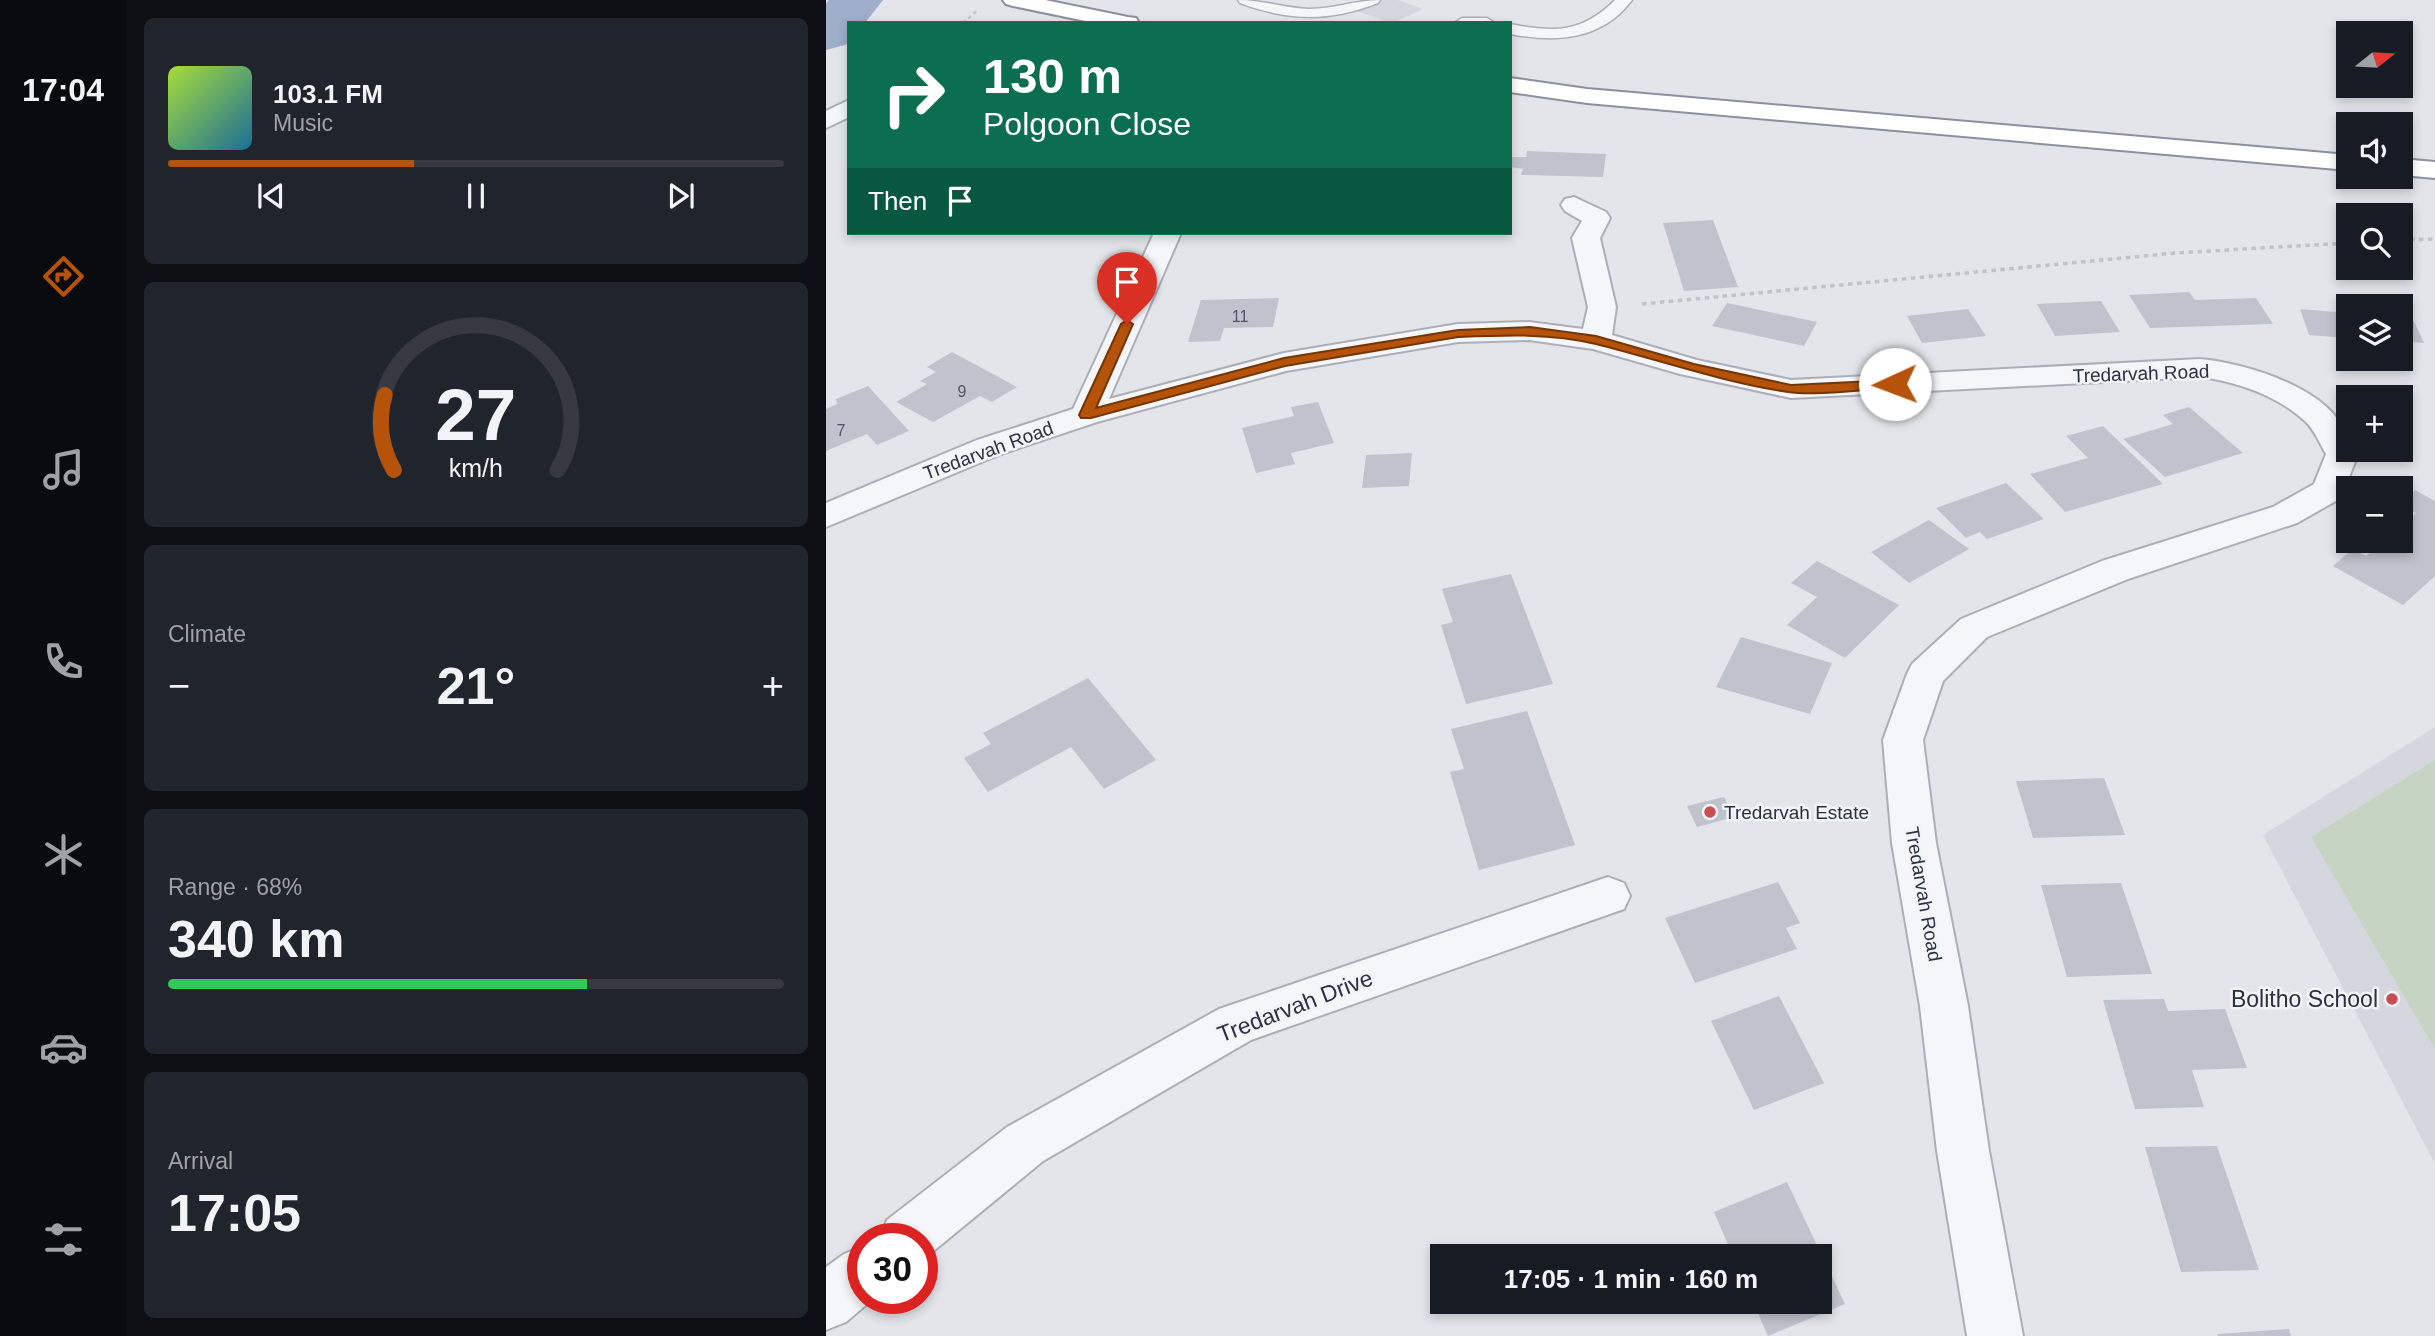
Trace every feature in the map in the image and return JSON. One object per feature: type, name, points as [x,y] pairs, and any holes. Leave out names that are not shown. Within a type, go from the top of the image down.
[{"type":"highway","points":[[1013,0],[1118,21]]},
{"type":"highway","points":[[1512,85],[1587,96],[2336,162]]},
{"type":"highway","points":[[2413,168],[2435,170]]},
{"type":"street","points":[[826,121],[847,108]]},
{"type":"street","points":[[1574,205],[1597,218],[1586,238],[1599,323]]},
{"type":"street","points":[[1086,415],[1166,235]]},
{"type":"street","name":"Tredarvah Road","points":[[826,516],[989,447],[1086,415],[1284,362],[1458,333],[1530,331],[1599,323],[1691,368],[1791,388],[2200,368],[2230,371],[2281,391],[2319,416],[2342,454],[2329,490],[2285,515],[2115,570],[1974,628],[1926,674],[1903,740],[1904,753],[1914,843],[1944,1006],[1962,1151],[1995,1336]]},
{"type":"street","name":"Tredarvah Drive","points":[[926,1223],[1025,1144],[1236,1024],[1608,896]]},
{"type":"street","points":[[826,1303],[847,1286]]},
{"type":"lane","points":[[1246,0],[1276,10],[1346,21]]},
{"type":"lane","points":[[1319,15],[1343,11],[1372,0]]},
{"type":"lane","points":[[1512,29],[1538,34],[1576,31],[1597,24],[1624,0]]},
{"type":"path","points":[[2413,240],[2435,239]]},
{"type":"path","points":[[1599,323],[2175,253],[2336,244]]},
{"type":"shaded area","points":[[1384,0],[1398,0],[1423,9],[1396,21],[1386,21],[1356,11]]},
{"type":"shaded area","name":"Bolitho School","points":[[2435,727],[2435,1164],[2263,835]]},
{"type":"green space","points":[[2435,760],[2435,1049],[2311,837]]},
{"type":"building","points":[[1527,151],[1606,154],[1603,177],[1521,175],[1523,169],[1512,167],[1512,157],[1526,157]]},
{"type":"building","points":[[1713,220],[1738,287],[1684,291],[1663,223]]},
{"type":"building","points":[[2189,292],[2195,300],[2256,298],[2273,324],[2150,328],[2129,295]]},
{"type":"building","points":[[1279,298],[1273,327],[1224,328],[1220,341],[1188,342],[1201,300]]},
{"type":"building","points":[[2101,301],[2120,332],[2055,336],[2037,304]]},
{"type":"building","points":[[1727,303],[1817,322],[1804,346],[1712,326]]},
{"type":"building","points":[[1968,309],[1986,336],[1922,343],[1907,316]]},
{"type":"building","points":[[2300,309],[2336,312],[2336,337],[2309,335]]},
{"type":"building","points":[[2413,319],[2424,343],[2413,342]]},
{"type":"building","points":[[952,352],[1017,387],[992,402],[980,396],[933,422],[896,402],[927,384],[920,381],[936,372],[927,367]]},
{"type":"building","points":[[868,386],[909,431],[877,445],[867,434],[826,451],[826,409],[837,404],[836,399]]},
{"type":"building","points":[[1318,402],[1334,443],[1291,453],[1295,464],[1256,473],[1242,428],[1294,416],[1291,407]]},
{"type":"building","points":[[2189,407],[2243,453],[2165,477],[2123,439],[2173,424],[2163,415]]},
{"type":"building","points":[[2103,426],[2163,484],[2065,512],[2030,474],[2088,458],[2066,436]]},
{"type":"building","points":[[1412,453],[1409,486],[1362,488],[1366,455]]},
{"type":"building","points":[[2006,483],[2044,519],[1987,539],[1980,532],[1966,538],[1936,508]]},
{"type":"building","points":[[2415,490],[2435,501],[2435,576],[2403,605],[2333,566],[2348,553],[2366,556],[2370,553],[2413,553],[2413,516],[2416,513],[2413,511]]},
{"type":"building","points":[[1929,520],[1969,549],[1909,583],[1871,552]]},
{"type":"building","points":[[1817,561],[1899,605],[1845,658],[1787,625],[1817,597],[1791,583]]},
{"type":"building","points":[[1511,574],[1553,684],[1466,704],[1441,625],[1453,622],[1442,589]]},
{"type":"building","points":[[1741,637],[1832,663],[1810,714],[1716,687]]},
{"type":"building","points":[[1088,678],[1156,760],[1104,789],[1071,747],[988,792],[964,758],[991,744],[983,733]]},
{"type":"building","points":[[1527,711],[1575,845],[1479,870],[1450,772],[1464,769],[1451,729]]},
{"type":"building","points":[[2104,778],[2125,835],[2033,838],[2016,781]]},
{"type":"building","name":"Tredarvah Estate","points":[[1724,797],[1734,817],[1697,827],[1687,806]]},
{"type":"building","points":[[1778,882],[1800,923],[1786,928],[1797,949],[1695,983],[1665,918]]},
{"type":"building","points":[[2121,883],[2152,974],[2067,977],[2041,885]]},
{"type":"building","points":[[1779,996],[1824,1083],[1754,1110],[1711,1021]]},
{"type":"building","points":[[2164,999],[2168,1011],[2225,1009],[2247,1068],[2192,1070],[2204,1107],[2135,1109],[2103,1000]]},
{"type":"building","points":[[2217,1146],[2259,1270],[2181,1272],[2145,1147]]},
{"type":"building","points":[[1787,1182],[1816,1244],[1728,1244],[1714,1212]]},
{"type":"building","points":[[1832,1277],[1845,1304],[1832,1309]]},
{"type":"building","points":[[1758,1314],[1821,1314],[1768,1336]]},
{"type":"building","points":[[2289,1329],[2291,1336],[2217,1334]]},
{"type":"waterway","points":[[826,34],[857,0]]},
{"type":"place","name":"Tredarvah Estate","points":[[1710,812]]},
{"type":"place","name":"Bolitho School","points":[[2392,999]]},
{"type":"route","points":[[1127,324],[1086,415],[1284,362],[1458,333],[1482,332],[1530,331],[1596,340],[1691,368],[1791,388],[1895,384]]}]
